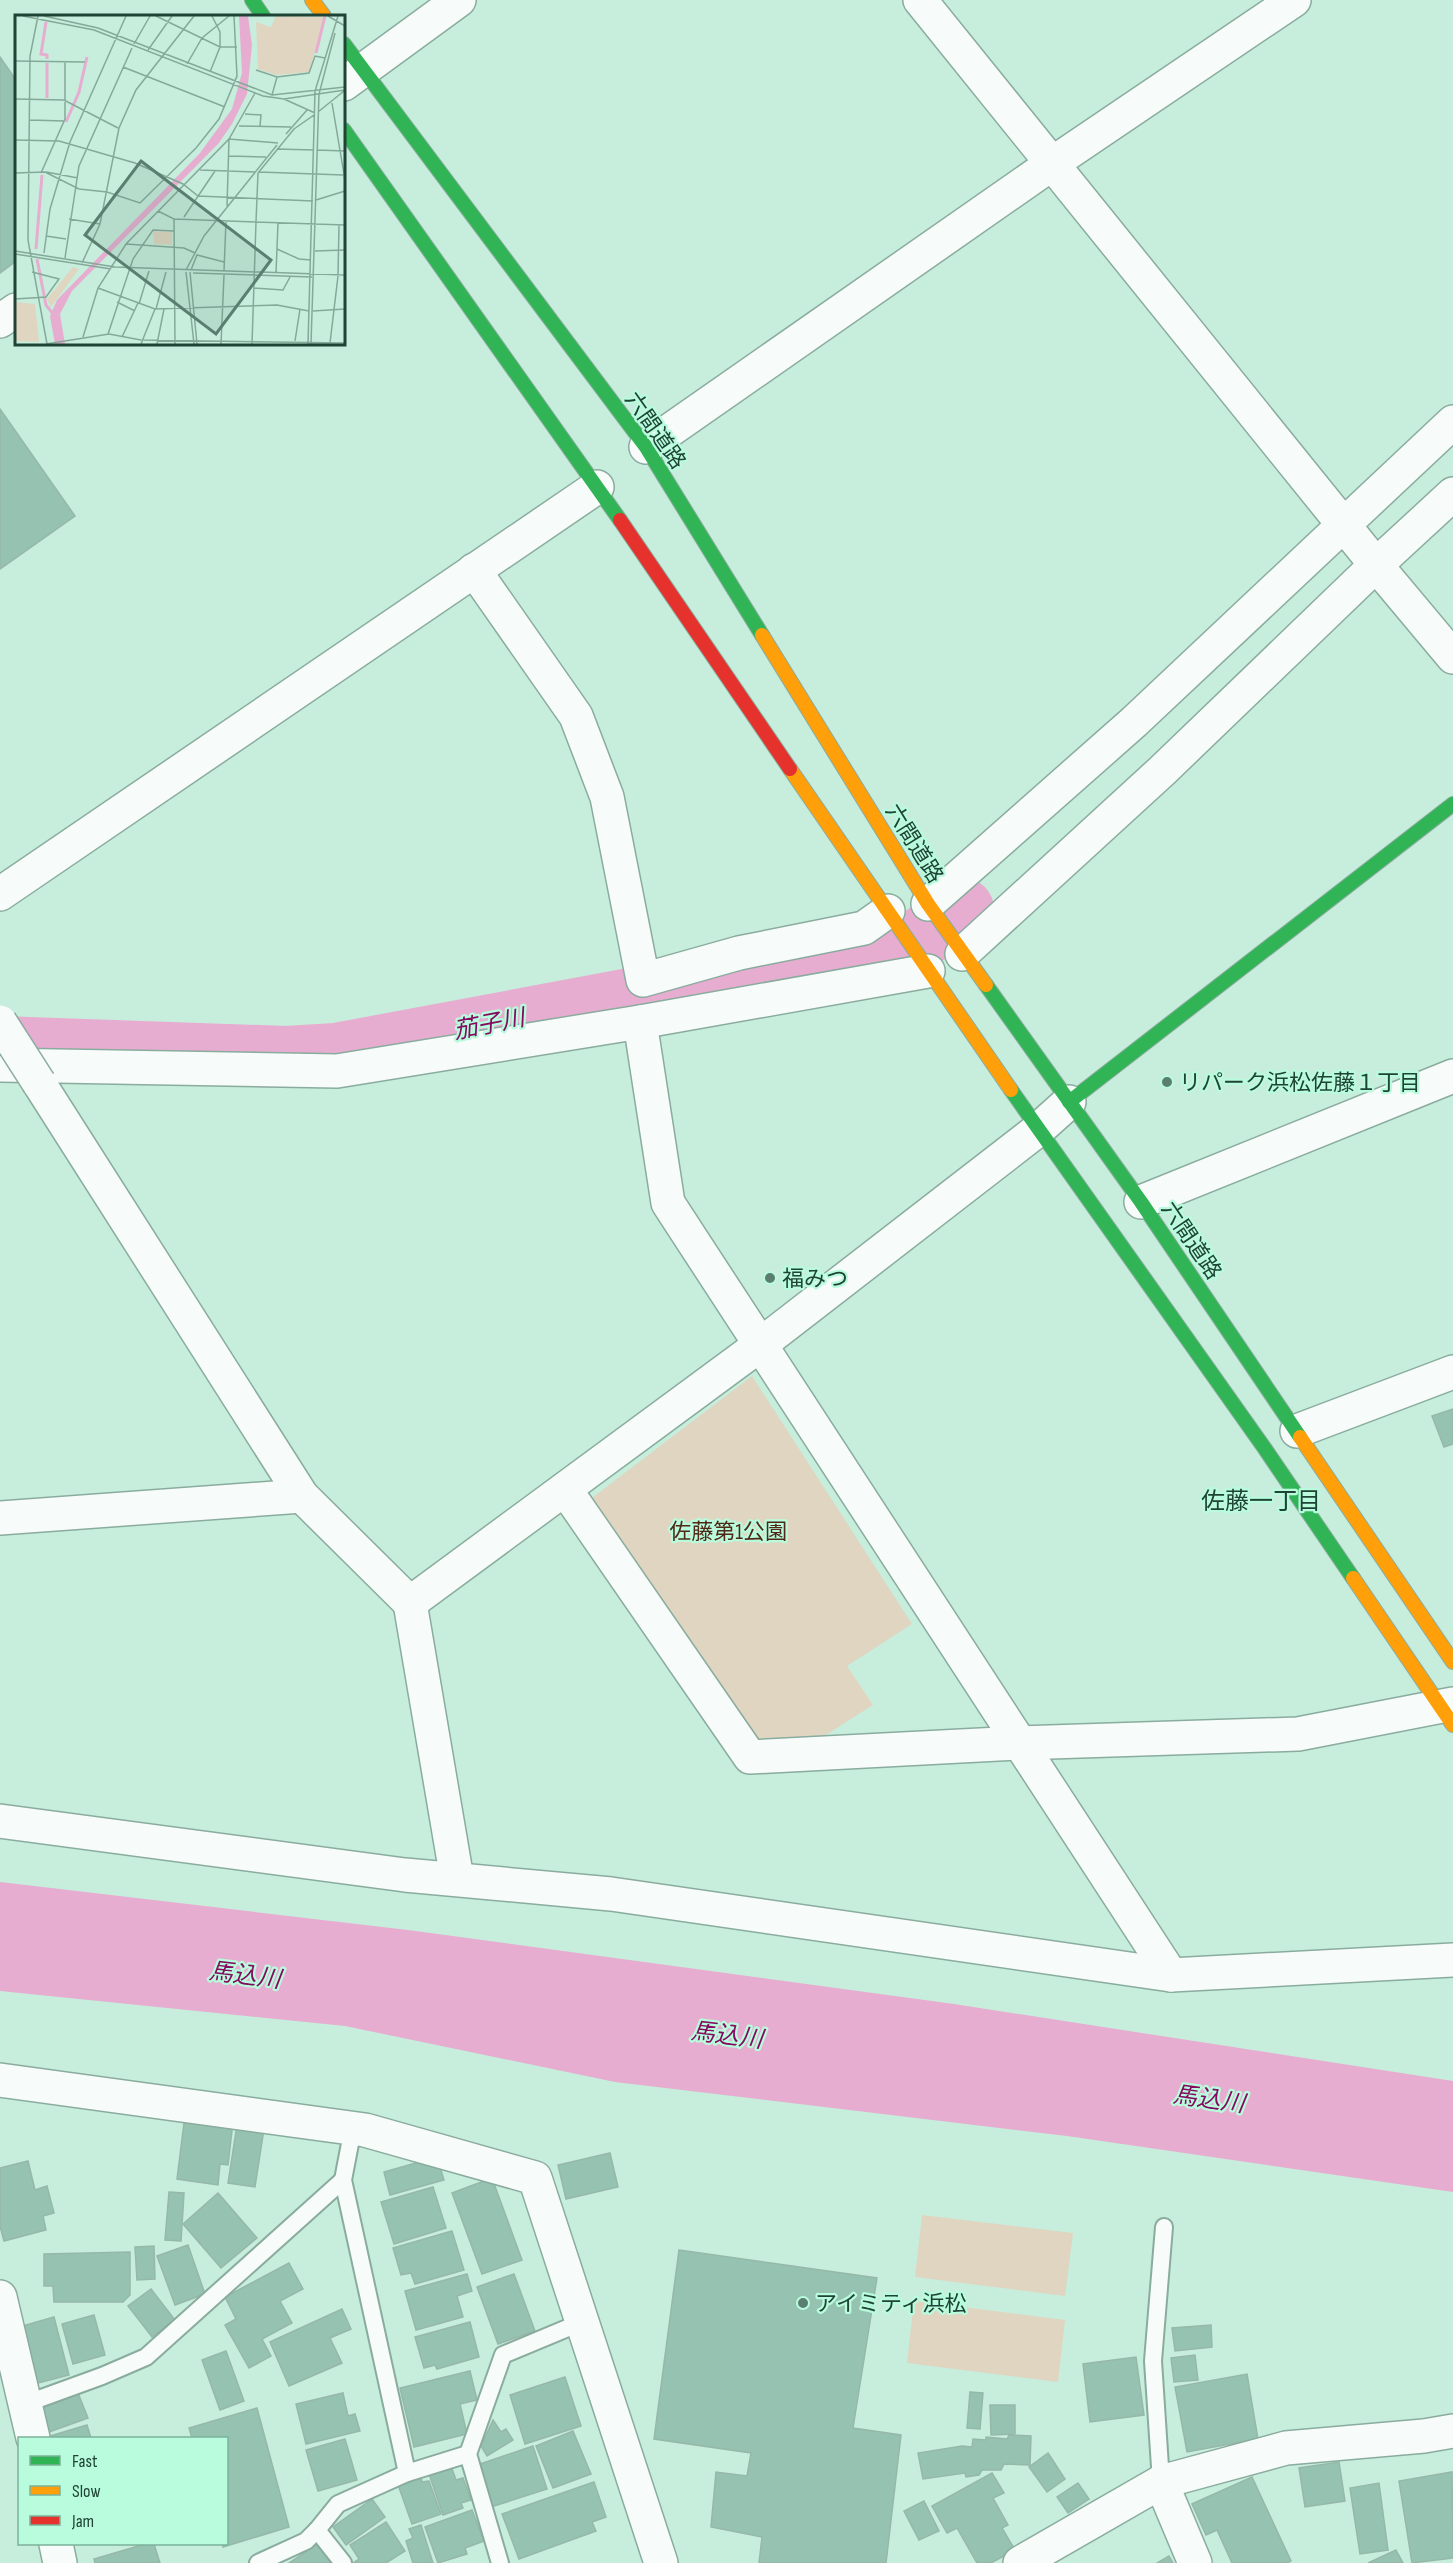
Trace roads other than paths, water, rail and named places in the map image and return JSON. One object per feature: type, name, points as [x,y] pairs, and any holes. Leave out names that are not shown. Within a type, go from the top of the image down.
[{"type":"street","points":[[252,0],[262,15]]},
{"type":"street","points":[[312,0],[323,15]]},
{"type":"street","points":[[353,78],[459,0]]},
{"type":"street","points":[[920,0],[1344,526],[1453,657]]},
{"type":"street","points":[[646,447],[1053,163],[1294,0]]},
{"type":"street","name":"六間道路","points":[[345,48],[353,78],[646,447],[928,904],[1140,1202],[1453,1662]]},
{"type":"street","points":[[345,131],[597,487],[928,971],[1449,1712],[1298,1734],[1019,1743],[750,1757],[565,1489]]},
{"type":"street","points":[[0,321],[15,311]]},
{"type":"street","points":[[928,904],[1134,722],[1453,422]]},
{"type":"street","points":[[0,894],[597,487]]},
{"type":"street","points":[[962,954],[1163,770],[1453,494]]},
{"type":"street","points":[[474,570],[576,716],[607,798],[644,980],[740,953],[864,928],[889,913]]},
{"type":"street","points":[[410,1603],[760,1345],[1453,804]]},
{"type":"street","points":[[0,1065],[338,1071],[640,1022],[928,971]]},
{"type":"street","points":[[0,1022],[302,1496],[410,1603],[457,1879]]},
{"type":"street","points":[[640,1022],[668,1203],[1170,1975]]},
{"type":"street","points":[[1140,1202],[1453,1076]]},
{"type":"street","points":[[1297,1431],[1453,1372]]},
{"type":"street","points":[[0,1518],[302,1496]]},
{"type":"street","points":[[0,1821],[405,1875],[611,1893],[1170,1975],[1453,1960]]},
{"type":"street","points":[[0,2080],[353,2128],[535,2178],[661,2563]]},
{"type":"street","points":[[0,2298],[33,2437]]},
{"type":"street","points":[[1020,2563],[1161,2482],[1286,2448],[1424,2436],[1453,2431]]},
{"type":"street","points":[[1161,2482],[1194,2563]]},
{"type":"street","points":[[56,2545],[60,2563]]},
{"type":"lane","points":[[353,2128],[342,2180],[407,2473]]},
{"type":"lane","points":[[25,2404],[146,2357],[342,2180]]},
{"type":"lane","points":[[1161,2482],[1154,2361],[1164,2227]]},
{"type":"lane","points":[[500,2563],[468,2454],[503,2355],[582,2322]]},
{"type":"lane","points":[[258,2563],[306,2541],[338,2504],[407,2473],[468,2454]]},
{"type":"lane","points":[[317,2530],[343,2563]]},
{"type":"water","name":"馬込川","points":[[0,1882],[408,1930],[954,2004],[1453,2081],[1453,2192],[1067,2136],[615,2082],[345,2026],[0,1991]]},
{"type":"waterway","name":"茄子川","points":[[0,1047],[286,1057],[336,1054],[630,999],[660,991],[774,973],[900,948],[918,940],[963,909]]},
{"type":"place","name":"リパーク浜松佐藤１丁目","points":[[1167,1082]]},
{"type":"place","name":"福みつ","points":[[770,1278]]},
{"type":"place","name":"アイミティ浜松","points":[[803,2303]]},
{"type":"district","name":"佐藤一丁目","points":[[1261,1501]]},
{"type":"park label","name":"佐藤第1公園","points":[[728,1531]]}]
